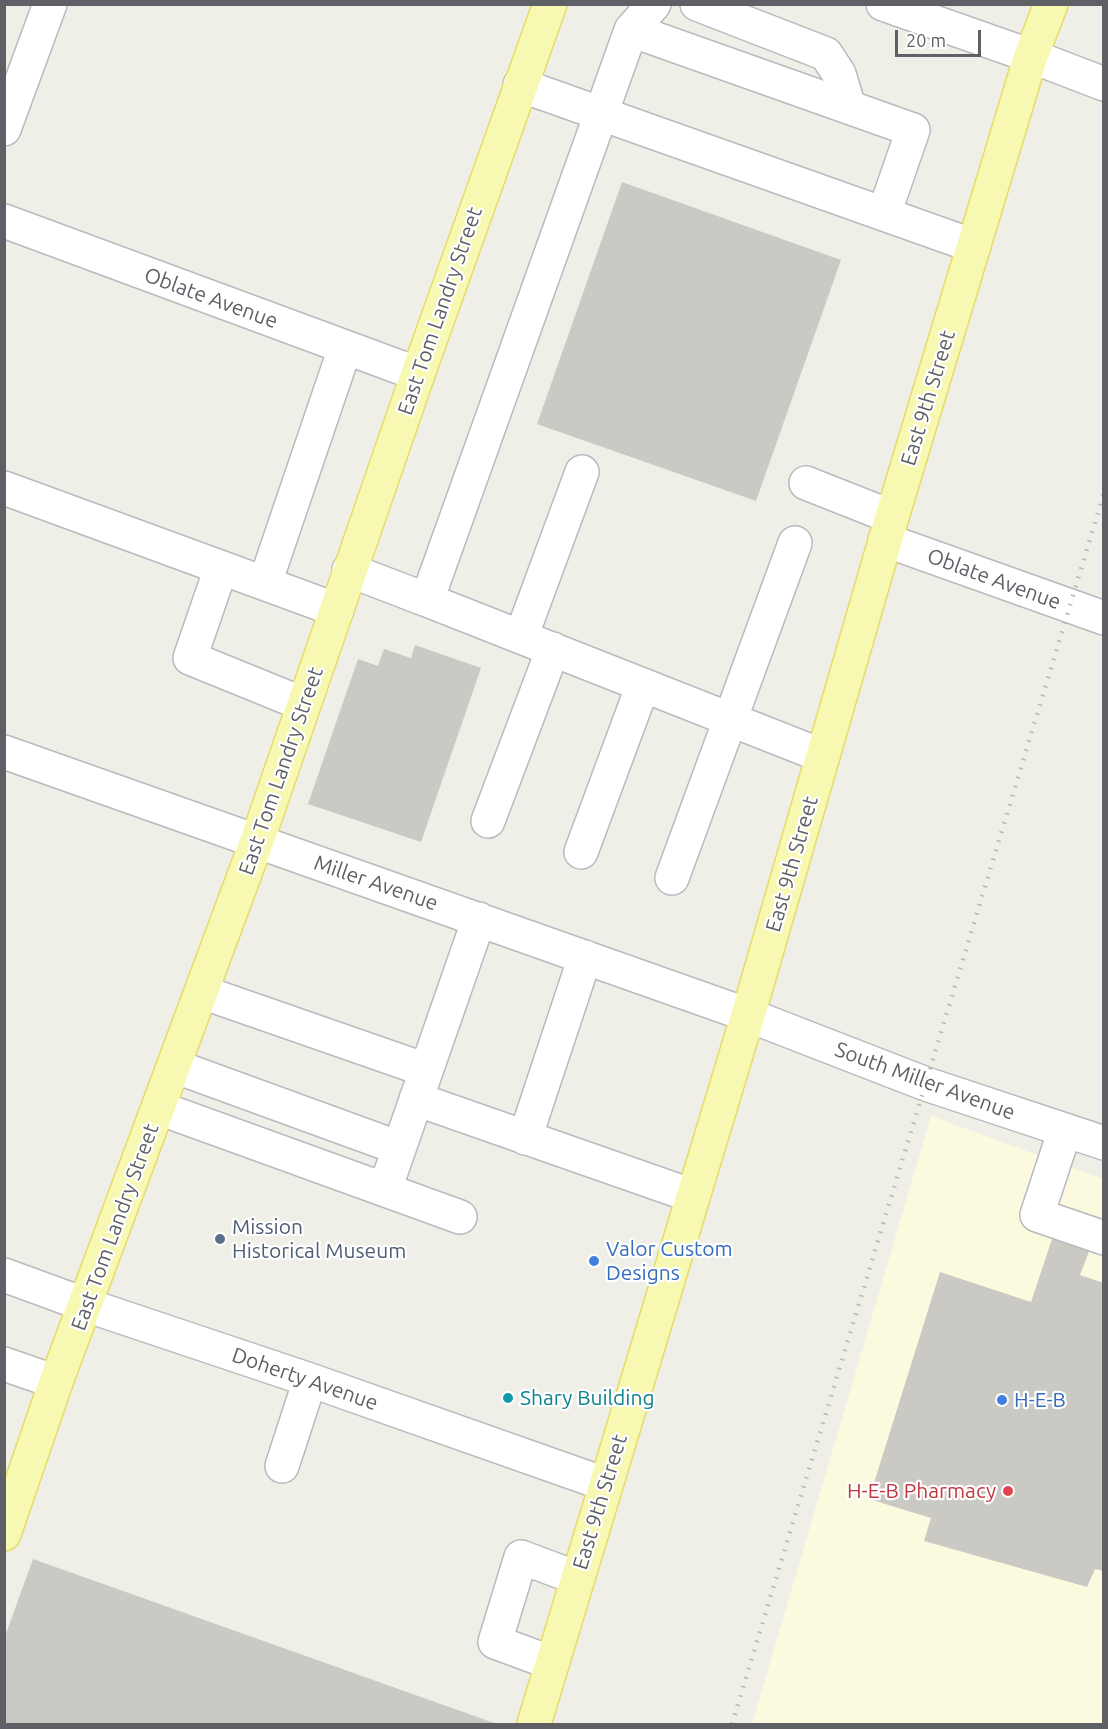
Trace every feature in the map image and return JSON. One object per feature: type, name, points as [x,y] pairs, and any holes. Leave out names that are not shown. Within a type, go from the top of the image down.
[{"type":"main road","name":"East Tom Landry Street","points":[[8,1515],[257,841],[417,374],[550,4]]},
{"type":"main road","name":"East 9th Street","points":[[534,1725],[748,1015],[889,529],[1031,56],[1051,4]]},
{"type":"street","points":[[4,129],[50,4]]},
{"type":"street","points":[[427,600],[631,30],[654,4]]},
{"type":"street","points":[[697,4],[826,54],[839,74],[849,107]]},
{"type":"street","points":[[882,4],[1104,84]]},
{"type":"street","points":[[631,30],[913,130],[884,214]]},
{"type":"street","points":[[520,85],[974,246]]},
{"type":"street","name":"Oblate Avenue","points":[[4,221],[417,374]]},
{"type":"street","points":[[265,584],[345,348]]},
{"type":"street","points":[[521,637],[582,472]]},
{"type":"street","name":"Oblate Avenue","points":[[806,483],[889,529],[1104,618]]},
{"type":"street","points":[[4,488],[337,610]]},
{"type":"street","points":[[672,878],[795,543]]},
{"type":"street","points":[[221,568],[190,658],[303,704]]},
{"type":"street","points":[[350,570],[823,756]]},
{"type":"street","points":[[488,822],[553,649]]},
{"type":"street","points":[[581,852],[643,685]]},
{"type":"street","name":"Miller Avenue","points":[[4,752],[748,1015]]},
{"type":"street","points":[[385,1189],[479,920]]},
{"type":"street","points":[[525,1138],[585,957]]},
{"type":"street","points":[[202,992],[421,1085],[525,1138],[693,1196]]},
{"type":"street","name":"South Miller Avenue","points":[[748,1015],[926,1084],[1104,1143]]},
{"type":"street","points":[[174,1066],[399,1148]]},
{"type":"street","points":[[159,1108],[460,1216]]},
{"type":"street","points":[[1065,1130],[1037,1215],[1104,1238]]},
{"type":"street","name":"Doherty Avenue","points":[[4,1275],[605,1484]]},
{"type":"street","points":[[4,1364],[56,1382]]},
{"type":"street","points":[[282,1466],[310,1380]]},
{"type":"street","points":[[552,1663],[495,1642],[498,1631],[521,1557],[577,1578]]},
{"type":"shaded area","points":[[931,1116],[1103,1179],[1103,1724],[752,1724]]},
{"type":"building","points":[[622,182],[841,260],[756,501],[537,424]]},
{"type":"building","points":[[415,645],[481,668],[421,842],[308,804],[358,659],[378,666],[384,649],[411,658]]},
{"type":"building","name":"H-E-B","points":[[1053,1236],[1090,1249],[1080,1275],[1104,1283],[1104,1571],[1095,1569],[1087,1587],[924,1541],[931,1518],[869,1499],[940,1272],[1031,1302]]},
{"type":"building","points":[[33,1559],[497,1724],[4,1724],[4,1639]]},
{"type":"railway","points":[[732,1724],[1104,493]]},
{"type":"place","name":"Mission Historical Museum","points":[[220,1239]]},
{"type":"place","name":"Valor Custom Designs","points":[[594,1261]]},
{"type":"place","name":"Shary Building","points":[[508,1398]]},
{"type":"place","name":"H-E-B","points":[[1002,1400]]},
{"type":"place","name":"H-E-B Pharmacy","points":[[1008,1491]]}]
